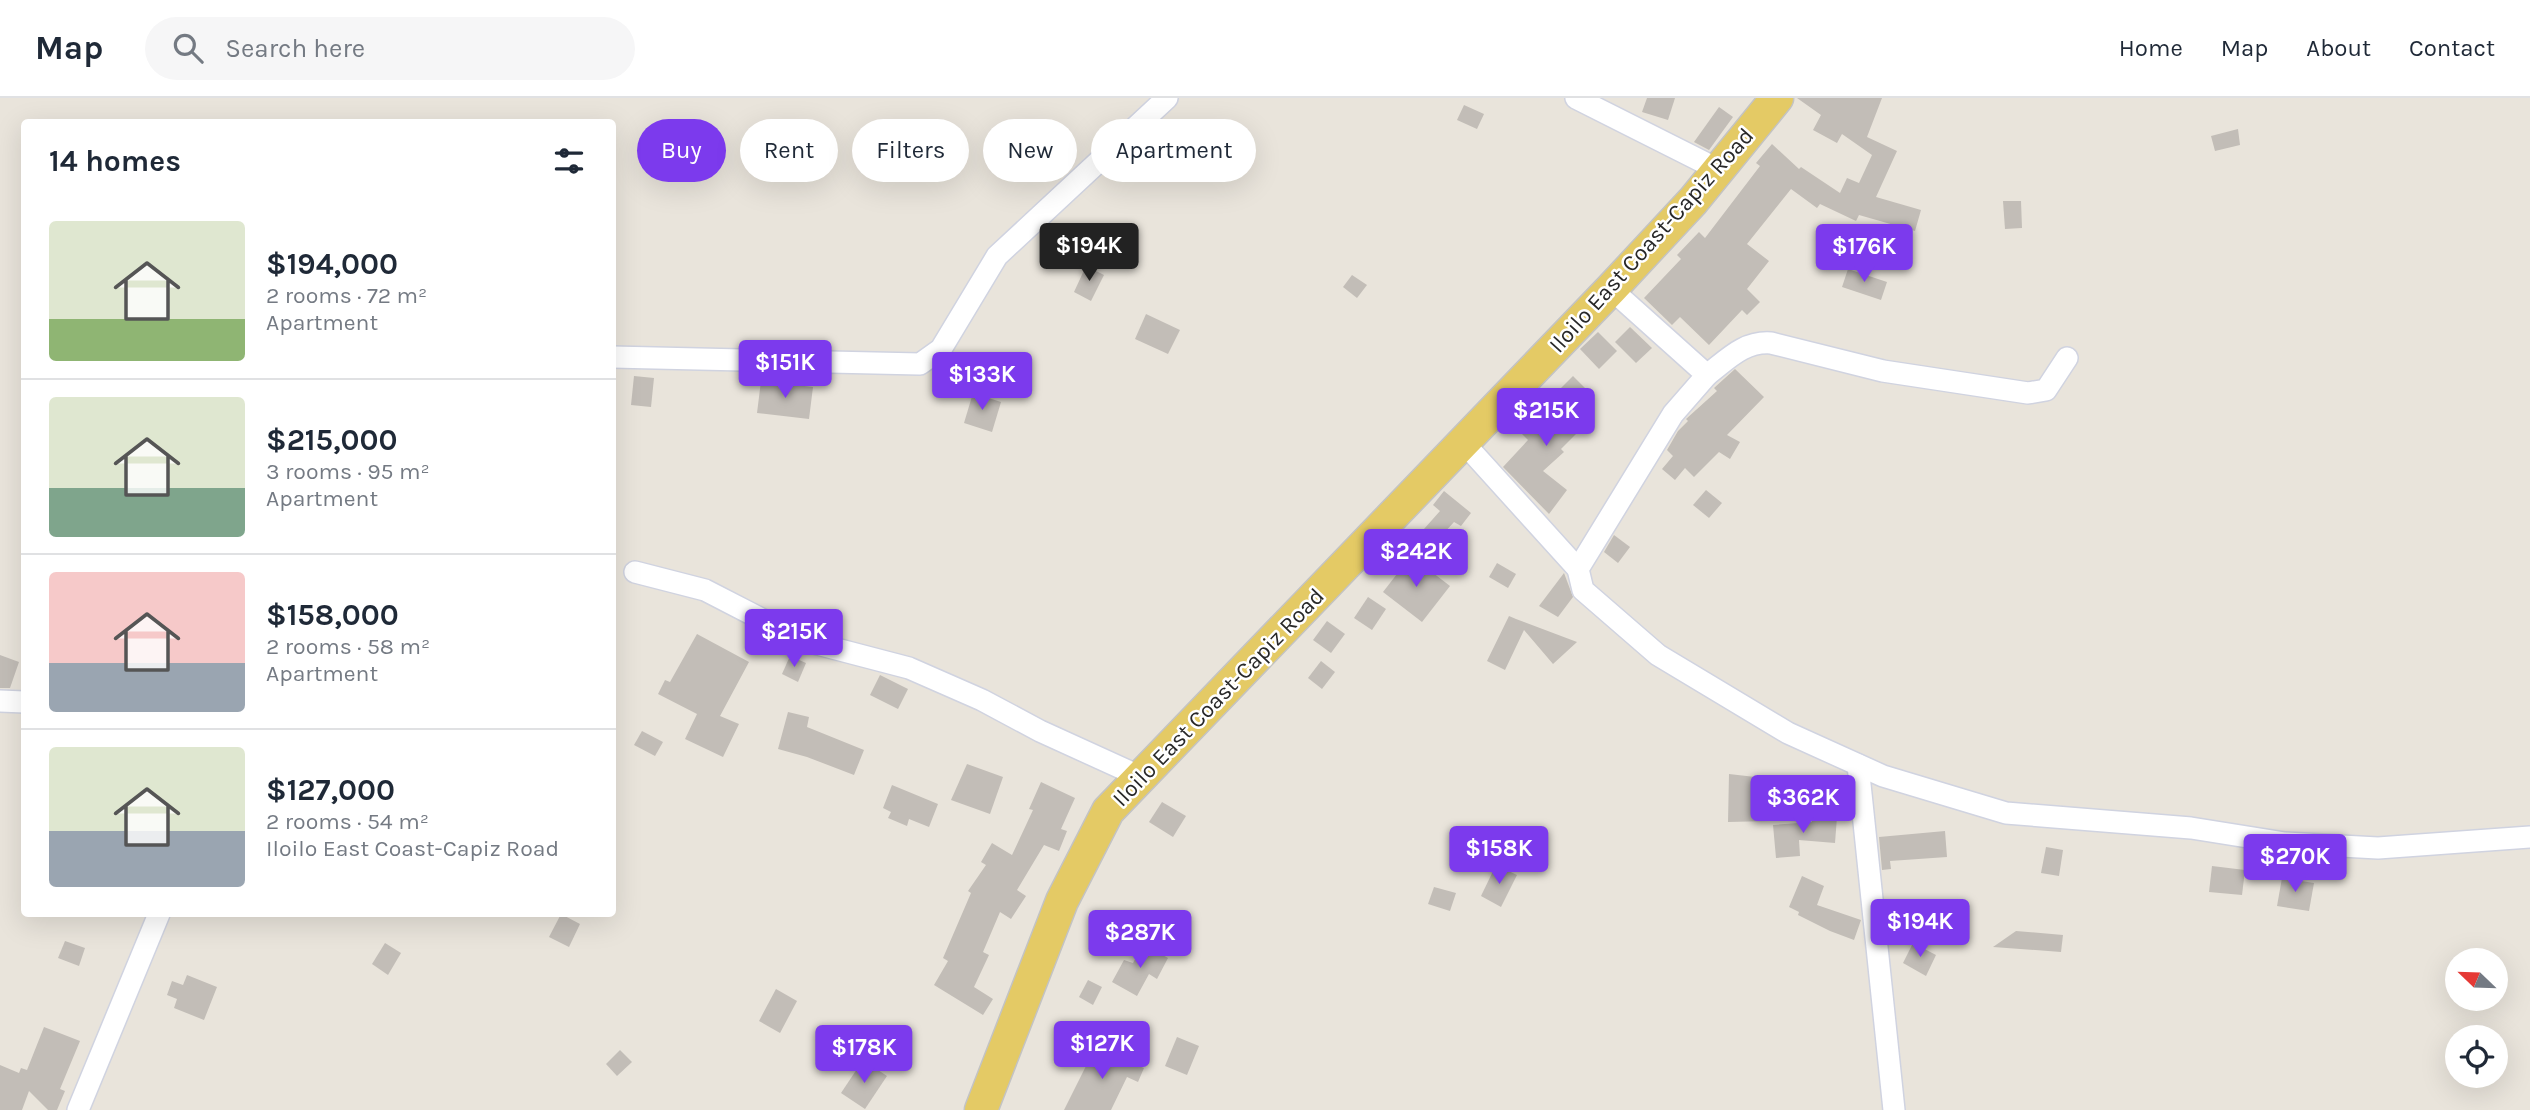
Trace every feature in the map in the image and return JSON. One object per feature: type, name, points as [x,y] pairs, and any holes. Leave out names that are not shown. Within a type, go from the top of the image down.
[{"type":"main road","name":"Iloilo East Coast-Capiz Road","points":[[981,1110],[1062,901],[1108,811],[1611,289],[1693,201],[1777,98]]},
{"type":"street","points":[[616,357],[920,364],[941,349],[997,256],[1167,98]]},
{"type":"street","points":[[1576,98],[1719,170]]},
{"type":"street","points":[[1611,289],[1707,375]]},
{"type":"street","points":[[1578,569],[1673,414],[1707,375],[1742,347],[1758,342],[1771,343],[1883,371],[2028,393],[2046,390],[2067,358]]},
{"type":"street","points":[[1463,442],[1578,569],[1583,590],[1658,654],[1788,733],[1883,776],[2006,813],[2191,828],[2285,843],[2378,848],[2530,837]]},
{"type":"street","points":[[635,572],[705,590],[802,640],[909,668],[1141,777]]},
{"type":"street","points":[[0,701],[21,702]]},
{"type":"street","points":[[1858,765],[1894,1110]]},
{"type":"street","points":[[78,1110],[158,917]]},
{"type":"building","points":[[1647,98],[1675,98],[1668,120],[1642,112]]},
{"type":"building","points":[[1797,98],[1882,98],[1867,137],[1897,151],[1876,197],[1921,210],[1915,231],[1859,215],[1856,221],[1820,204],[1817,208],[1791,189],[1747,244],[1769,261],[1747,289],[1760,302],[1747,315],[1742,310],[1709,345],[1680,317],[1672,325],[1644,298],[1681,259],[1677,255],[1699,232],[1705,238],[1760,166],[1756,163],[1772,144],[1799,169],[1801,167],[1840,193],[1847,178],[1859,183],[1872,155],[1842,134],[1837,143],[1813,130],[1821,115]]},
{"type":"building","points":[[1464,105],[1484,114],[1477,129],[1457,120]]},
{"type":"building","points":[[1719,107],[1733,117],[1709,150],[1694,142]]},
{"type":"building","points":[[2238,129],[2240,145],[2215,151],[2211,136]]},
{"type":"building","points":[[2003,201],[2021,201],[2022,228],[2005,229]]},
{"type":"building","points":[[1086,266],[1104,275],[1091,301],[1074,292]]},
{"type":"building","points":[[1848,269],[1887,282],[1881,300],[1842,287]]},
{"type":"building","points":[[1352,275],[1367,285],[1357,298],[1343,287]]},
{"type":"building","points":[[1146,314],[1180,330],[1168,354],[1135,339]]},
{"type":"building","points":[[1630,327],[1652,348],[1636,363],[1615,342]]},
{"type":"building","points":[[1598,332],[1617,351],[1599,369],[1580,349]]},
{"type":"building","points":[[1735,369],[1764,397],[1727,435],[1740,442],[1730,459],[1719,452],[1694,477],[1685,468],[1675,480],[1662,469],[1673,456],[1667,450],[1678,431],[1688,421],[1686,419],[1717,391],[1714,388]]},
{"type":"building","points":[[634,376],[654,378],[651,407],[631,405]]},
{"type":"building","points":[[1573,376],[1588,391],[1562,416],[1578,432],[1561,449],[1564,452],[1543,471],[1567,490],[1549,514],[1503,467],[1528,440],[1522,434],[1556,399],[1553,396]]},
{"type":"building","points":[[761,381],[813,387],[809,419],[757,413]]},
{"type":"building","points":[[973,393],[1001,402],[992,432],[964,423]]},
{"type":"building","points":[[1706,490],[1722,503],[1709,518],[1693,505]]},
{"type":"building","points":[[1444,491],[1471,513],[1461,526],[1454,522],[1421,558],[1408,547],[1440,511],[1433,505]]},
{"type":"building","points":[[1614,535],[1630,547],[1618,563],[1604,552]]},
{"type":"building","points":[[1411,556],[1450,586],[1422,622],[1383,592]]},
{"type":"building","points":[[1497,563],[1516,574],[1508,588],[1489,577]]},
{"type":"building","points":[[1564,573],[1573,597],[1558,617],[1539,606]]},
{"type":"building","points":[[1368,597],[1386,609],[1372,630],[1354,618]]},
{"type":"building","points":[[1509,616],[1577,642],[1553,664],[1524,630],[1505,670],[1487,661]]},
{"type":"building","points":[[1327,621],[1345,634],[1331,653],[1313,640]]},
{"type":"building","points":[[697,634],[749,662],[720,716],[739,724],[723,757],[685,739],[697,714],[658,694],[665,680],[670,682]]},
{"type":"building","points":[[0,655],[19,662],[10,688],[0,688]]},
{"type":"building","points":[[790,656],[806,663],[798,682],[782,674]]},
{"type":"building","points":[[1321,661],[1335,672],[1322,689],[1308,678]]},
{"type":"building","points":[[880,675],[908,689],[898,709],[870,695]]},
{"type":"building","points":[[788,712],[809,717],[807,727],[864,750],[854,775],[778,749]]},
{"type":"building","points":[[642,731],[663,742],[655,756],[634,745]]},
{"type":"building","points":[[967,764],[1003,777],[990,814],[951,800]]},
{"type":"building","points":[[1729,774],[1764,778],[1762,804],[1769,804],[1770,821],[1728,822]]},
{"type":"building","points":[[1041,782],[1075,798],[1061,829],[1067,831],[1059,851],[1044,845],[1017,890],[1026,896],[1011,919],[1000,912],[983,952],[989,955],[974,987],[993,999],[983,1015],[934,985],[948,961],[943,958],[971,893],[968,891],[986,865],[981,862],[992,843],[1012,855],[1033,810],[1029,809]]},
{"type":"building","points":[[892,785],[938,804],[929,827],[909,819],[907,826],[888,818],[891,812],[883,808]]},
{"type":"building","points":[[1162,802],[1186,816],[1173,837],[1149,822]]},
{"type":"building","points":[[1812,815],[1837,817],[1835,843],[1799,840],[1800,856],[1776,858],[1773,825],[1812,822]]},
{"type":"building","points":[[1945,831],[1947,857],[1890,861],[1891,869],[1882,870],[1879,837]]},
{"type":"building","points":[[2046,847],[2063,850],[2059,876],[2041,873]]},
{"type":"building","points":[[1496,865],[1517,875],[1501,907],[1481,896]]},
{"type":"building","points":[[2212,866],[2245,870],[2242,895],[2209,892]]},
{"type":"building","points":[[1802,876],[1824,886],[1817,905],[1861,920],[1854,940],[1798,915],[1799,912],[1789,907]]},
{"type":"building","points":[[2282,878],[2314,883],[2309,911],[2277,906]]},
{"type":"building","points":[[1434,887],[1456,893],[1450,911],[1428,904]]},
{"type":"building","points":[[559,917],[567,917],[580,924],[569,947],[549,937]]},
{"type":"building","points":[[2016,931],[2063,935],[2061,952],[1993,947]]},
{"type":"building","points":[[65,941],[85,948],[79,966],[58,958]]},
{"type":"building","points":[[385,943],[401,953],[388,975],[372,964]]},
{"type":"building","points":[[1913,943],[1936,955],[1926,976],[1903,963]]},
{"type":"building","points":[[1143,944],[1168,958],[1157,979],[1149,974],[1137,996],[1112,982],[1124,960],[1133,963]]},
{"type":"building","points":[[187,975],[217,987],[204,1020],[174,1008],[177,999],[167,995],[172,981],[183,985]]},
{"type":"building","points":[[1088,980],[1102,987],[1093,1005],[1079,997]]},
{"type":"building","points":[[776,989],[797,1001],[780,1033],[759,1021]]},
{"type":"building","points":[[44,1027],[80,1041],[60,1089],[65,1091],[57,1110],[48,1110],[29,1091],[22,1110],[0,1110],[0,1065],[19,1073],[21,1068],[27,1070]]},
{"type":"building","points":[[1177,1037],[1199,1046],[1187,1075],[1165,1066]]},
{"type":"building","points":[[1093,1044],[1108,1050],[1107,1053],[1144,1068],[1138,1082],[1127,1077],[1111,1110],[1064,1110],[1088,1062],[1086,1061]]},
{"type":"building","points":[[620,1050],[632,1062],[617,1076],[606,1064]]},
{"type":"building","points":[[863,1060],[887,1076],[865,1109],[841,1093]]}]
